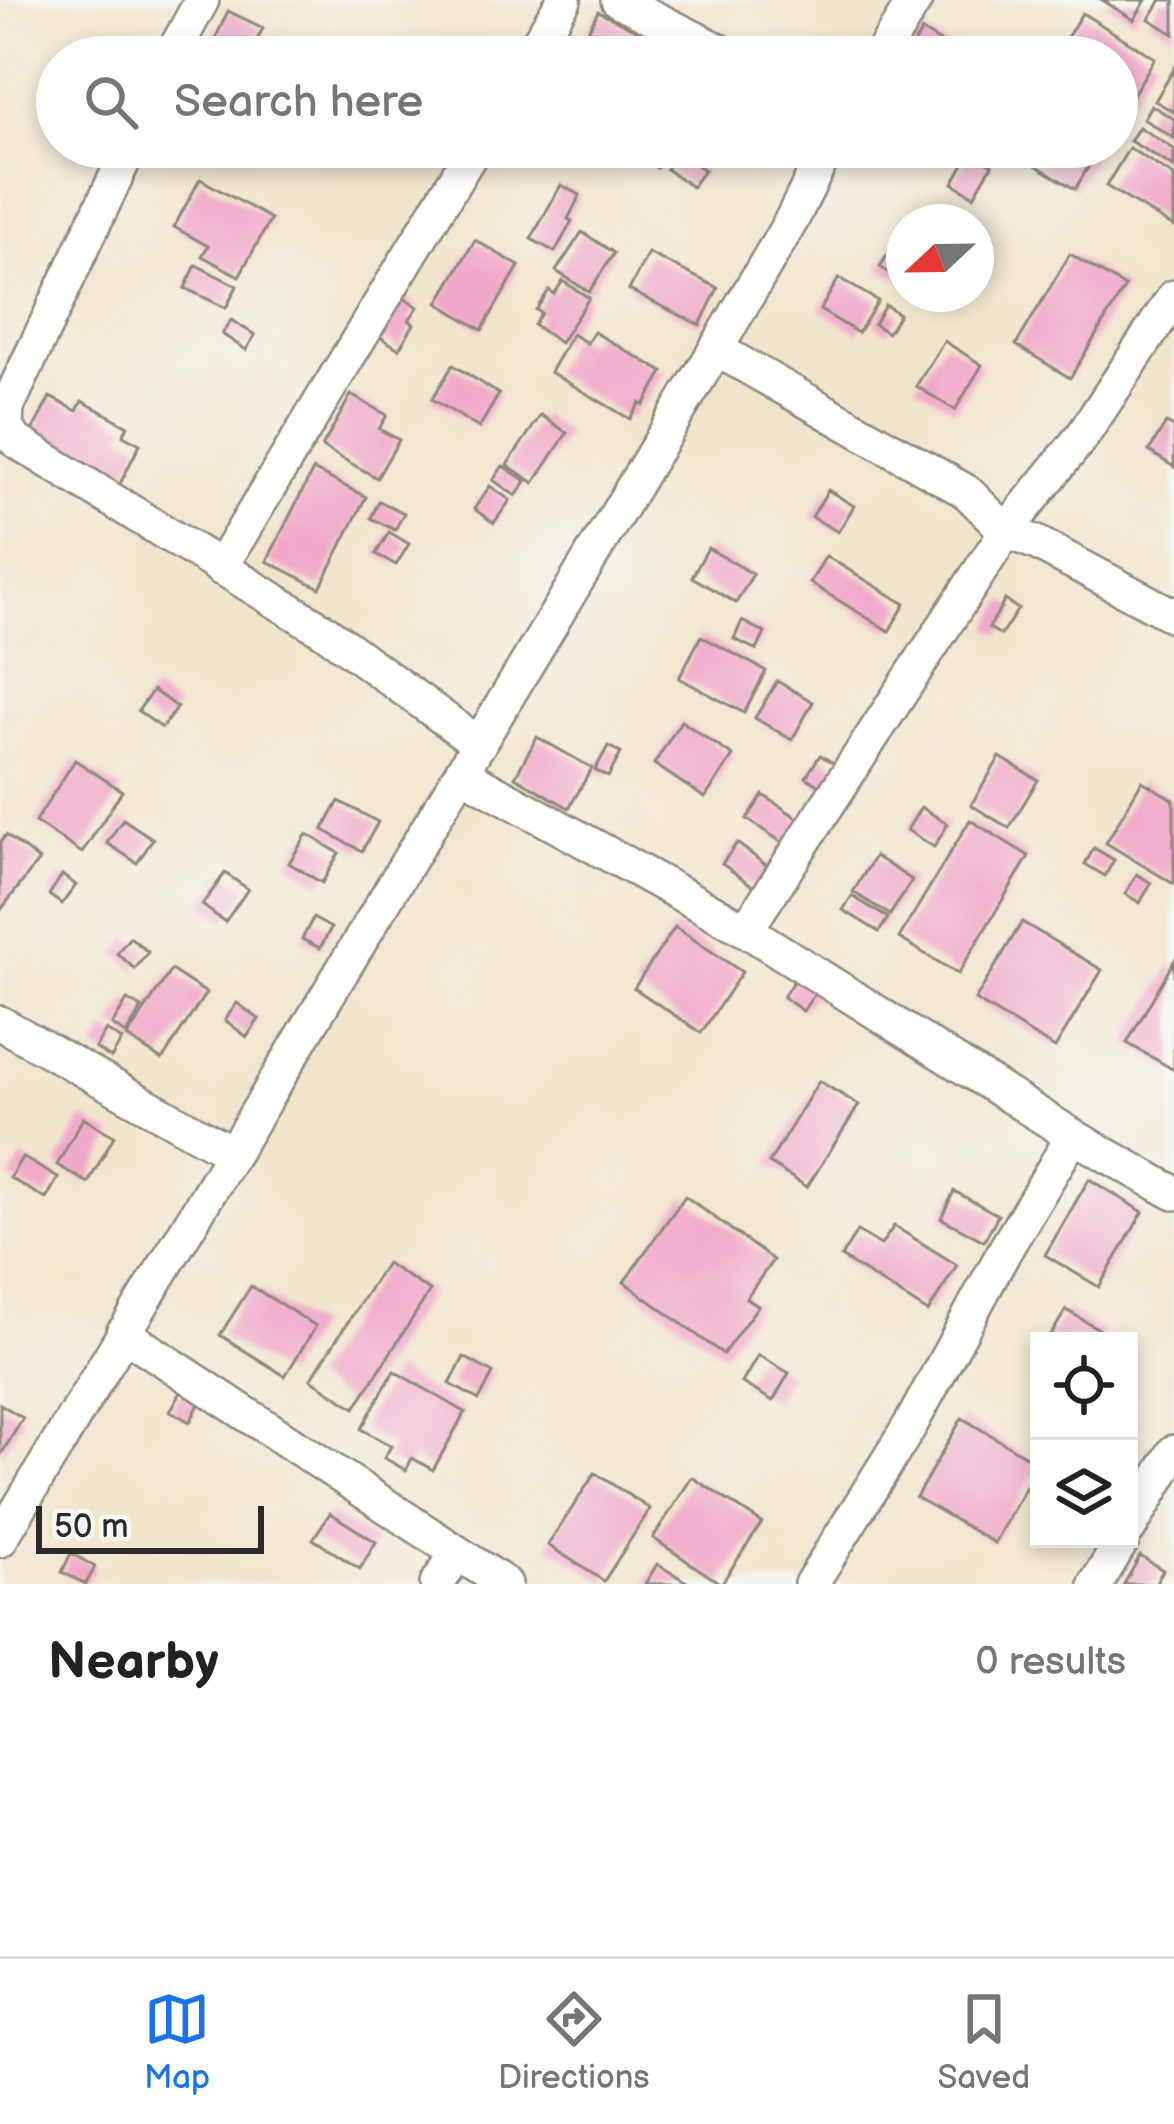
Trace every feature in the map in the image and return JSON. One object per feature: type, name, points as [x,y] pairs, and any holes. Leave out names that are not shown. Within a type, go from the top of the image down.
[{"type":"street","points":[[182,36],[202,0]]},
{"type":"street","points":[[543,36],[564,0]]},
{"type":"street","points":[[618,0],[690,36]]},
{"type":"street","points":[[893,36],[915,0]]},
{"type":"street","points":[[120,168],[4,420],[16,441],[323,629],[471,759],[1073,1136],[1174,1193]]},
{"type":"street","points":[[220,568],[462,168]]},
{"type":"street","points":[[0,1540],[716,349],[818,168]]},
{"type":"street","points":[[746,930],[1006,531],[1083,435],[1174,297]]},
{"type":"street","points":[[716,349],[967,492],[1006,531],[1174,616]]},
{"type":"street","points":[[0,1023],[230,1153]]},
{"type":"street","points":[[811,1584],[911,1424],[1073,1136]]},
{"type":"street","points":[[123,1333],[505,1584]]},
{"type":"street","points":[[1138,1514],[1174,1452]]},
{"type":"street","points":[[1096,1584],[1118,1548]]},
{"type":"street","points":[[436,1584],[456,1555]]},
{"type":"building","points":[[1102,0],[1146,0],[1134,20]]},
{"type":"building","points":[[1161,0],[1174,0],[1174,34],[1149,19]]},
{"type":"building","points":[[228,11],[263,28],[259,36],[217,36]]},
{"type":"building","points":[[598,11],[647,36],[586,36]]},
{"type":"building","points":[[1082,13],[1119,36],[1068,36]]},
{"type":"building","points":[[1138,48],[1155,58],[1138,86]]},
{"type":"building","points":[[1174,69],[1174,112],[1155,101]]},
{"type":"building","points":[[1151,105],[1174,119],[1174,138],[1143,119]]},
{"type":"building","points":[[1138,129],[1174,149],[1174,167],[1138,146]]},
{"type":"building","points":[[1138,154],[1174,176],[1174,227],[1106,186],[1117,168],[1138,168]]},
{"type":"building","points":[[701,168],[704,170],[692,187],[666,169]]},
{"type":"building","points":[[962,168],[990,168],[974,196],[953,183]]},
{"type":"building","points":[[1040,168],[1088,168],[1075,189]]},
{"type":"building","points":[[200,179],[271,219],[239,276],[202,256],[208,246],[174,227]]},
{"type":"building","points":[[561,185],[580,195],[555,252],[531,239]]},
{"type":"building","points":[[582,232],[614,253],[589,292],[556,271]]},
{"type":"building","points":[[475,240],[519,266],[482,330],[438,303]]},
{"type":"building","points":[[648,253],[718,288],[700,325],[629,290]]},
{"type":"building","points":[[1070,254],[1125,287],[1070,378],[1016,345]]},
{"type":"building","points":[[196,265],[237,286],[226,308],[185,288]]},
{"type":"building","points":[[839,278],[878,301],[858,333],[820,310]]},
{"type":"building","points":[[563,281],[589,298],[560,343],[534,325],[541,313],[536,310],[549,290],[554,294]]},
{"type":"building","points":[[393,291],[418,307],[399,349],[369,330]]},
{"type":"building","points":[[885,305],[886,312],[899,314],[888,333],[874,324]]},
{"type":"building","points":[[231,320],[255,335],[246,350],[222,334]]},
{"type":"building","points":[[594,332],[663,372],[630,419],[550,372],[572,334],[587,343]]},
{"type":"building","points":[[944,341],[982,365],[955,410],[916,386]]},
{"type":"building","points":[[453,365],[499,394],[479,428],[432,399]]},
{"type":"building","points":[[351,395],[387,415],[379,429],[399,440],[377,478],[322,447]]},
{"type":"building","points":[[50,397],[77,411],[82,401],[128,426],[123,435],[140,444],[118,488],[27,441]]},
{"type":"building","points":[[541,415],[567,433],[534,483],[507,465]]},
{"type":"building","points":[[1166,423],[1174,427],[1174,467],[1149,451]]},
{"type":"building","points":[[503,466],[526,481],[516,496],[493,480]]},
{"type":"building","points":[[313,470],[366,497],[320,588],[267,561]]},
{"type":"building","points":[[490,486],[510,500],[494,523],[474,509]]},
{"type":"building","points":[[828,490],[854,506],[838,532],[812,517]]},
{"type":"building","points":[[379,501],[404,513],[395,530],[371,518]]},
{"type":"building","points":[[389,532],[409,544],[396,565],[376,554]]},
{"type":"building","points":[[708,548],[753,574],[736,603],[692,577]]},
{"type":"building","points":[[826,556],[905,604],[889,631],[810,583]]},
{"type":"building","points":[[1005,600],[1018,609],[1001,635],[989,628]]},
{"type":"building","points":[[742,621],[765,633],[757,650],[734,639]]},
{"type":"building","points":[[701,636],[766,671],[744,713],[679,678]]},
{"type":"building","points":[[777,681],[813,702],[792,740],[755,718]]},
{"type":"building","points":[[153,690],[177,707],[162,728],[138,711]]},
{"type":"building","points":[[681,721],[733,756],[705,798],[654,764]]},
{"type":"building","points":[[537,737],[592,768],[569,808],[515,777]]},
{"type":"building","points":[[608,746],[621,753],[608,777],[595,770]]},
{"type":"building","points":[[820,755],[843,769],[829,792],[806,777]]},
{"type":"building","points":[[1000,757],[1038,780],[1009,828],[971,805]]},
{"type":"building","points":[[75,760],[122,791],[82,853],[35,822]]},
{"type":"building","points":[[1142,781],[1174,800],[1174,884],[1106,843]]},
{"type":"building","points":[[763,795],[802,821],[786,845],[747,819]]},
{"type":"building","points":[[339,801],[378,822],[362,851],[323,830]]},
{"type":"building","points":[[921,807],[948,824],[934,847],[907,830]]},
{"type":"building","points":[[123,819],[153,839],[137,863],[107,843]]},
{"type":"building","points":[[970,820],[1029,856],[958,974],[899,938]]},
{"type":"building","points":[[307,834],[339,853],[322,883],[289,863]]},
{"type":"building","points":[[6,835],[39,860],[0,911],[0,842]]},
{"type":"building","points":[[737,843],[771,869],[757,889],[722,864]]},
{"type":"building","points":[[1094,848],[1114,860],[1105,876],[1085,864]]},
{"type":"building","points":[[875,856],[912,880],[890,915],[853,892]]},
{"type":"building","points":[[225,873],[248,889],[225,922],[202,905]]},
{"type":"building","points":[[1137,874],[1151,883],[1140,903],[1125,894]]},
{"type":"building","points":[[62,875],[76,885],[62,904],[49,895]]},
{"type":"building","points":[[852,896],[888,918],[879,932],[843,910]]},
{"type":"building","points":[[313,918],[331,928],[320,948],[302,939]]},
{"type":"building","points":[[1022,922],[1102,970],[1055,1048],[975,1000]]},
{"type":"building","points":[[675,927],[742,972],[701,1033],[634,988]]},
{"type":"building","points":[[130,937],[148,952],[135,969],[117,953]]},
{"type":"building","points":[[1174,961],[1174,1070],[1127,1043]]},
{"type":"building","points":[[171,970],[206,993],[162,1060],[127,1037]]},
{"type":"building","points":[[794,980],[815,993],[803,1011],[783,997]]},
{"type":"building","points":[[127,1000],[142,1008],[126,1034],[112,1025]]},
{"type":"building","points":[[237,1003],[259,1019],[247,1037],[225,1020]]},
{"type":"building","points":[[106,1030],[122,1040],[111,1058],[95,1048]]},
{"type":"building","points":[[819,1081],[859,1105],[807,1187],[769,1163]]},
{"type":"building","points":[[83,1118],[114,1136],[88,1183],[57,1165]]},
{"type":"building","points":[[22,1157],[58,1178],[46,1199],[10,1178]]},
{"type":"building","points":[[1089,1179],[1143,1212],[1099,1287],[1045,1255]]},
{"type":"building","points":[[954,1191],[998,1215],[984,1241],[941,1218]]},
{"type":"building","points":[[685,1196],[773,1260],[746,1298],[758,1306],[723,1354],[624,1282]]},
{"type":"building","points":[[894,1226],[957,1265],[928,1312],[841,1257],[857,1231],[881,1245]]},
{"type":"building","points":[[386,1263],[430,1291],[355,1408],[311,1379]]},
{"type":"building","points":[[251,1286],[316,1326],[285,1376],[220,1335]]},
{"type":"building","points":[[1066,1310],[1104,1332],[1053,1332]]},
{"type":"building","points":[[758,1355],[789,1373],[773,1401],[742,1383]]},
{"type":"building","points":[[464,1357],[493,1373],[479,1400],[450,1384]]},
{"type":"building","points":[[394,1371],[465,1412],[433,1470],[412,1458],[406,1470],[384,1458],[391,1446],[361,1429]]},
{"type":"building","points":[[181,1392],[200,1402],[190,1422],[170,1411]]},
{"type":"building","points":[[0,1404],[23,1418],[0,1456]]},
{"type":"building","points":[[962,1418],[1030,1459],[1030,1480],[994,1543],[916,1497]]},
{"type":"building","points":[[595,1473],[650,1509],[604,1581],[548,1545]]},
{"type":"building","points":[[692,1477],[762,1523],[721,1584],[653,1538]]},
{"type":"building","points":[[330,1513],[376,1542],[360,1569],[313,1539]]},
{"type":"building","points":[[71,1553],[95,1567],[86,1584],[62,1572]]},
{"type":"building","points":[[1140,1556],[1163,1570],[1155,1584],[1124,1584]]},
{"type":"building","points":[[657,1564],[690,1584],[645,1584]]}]
